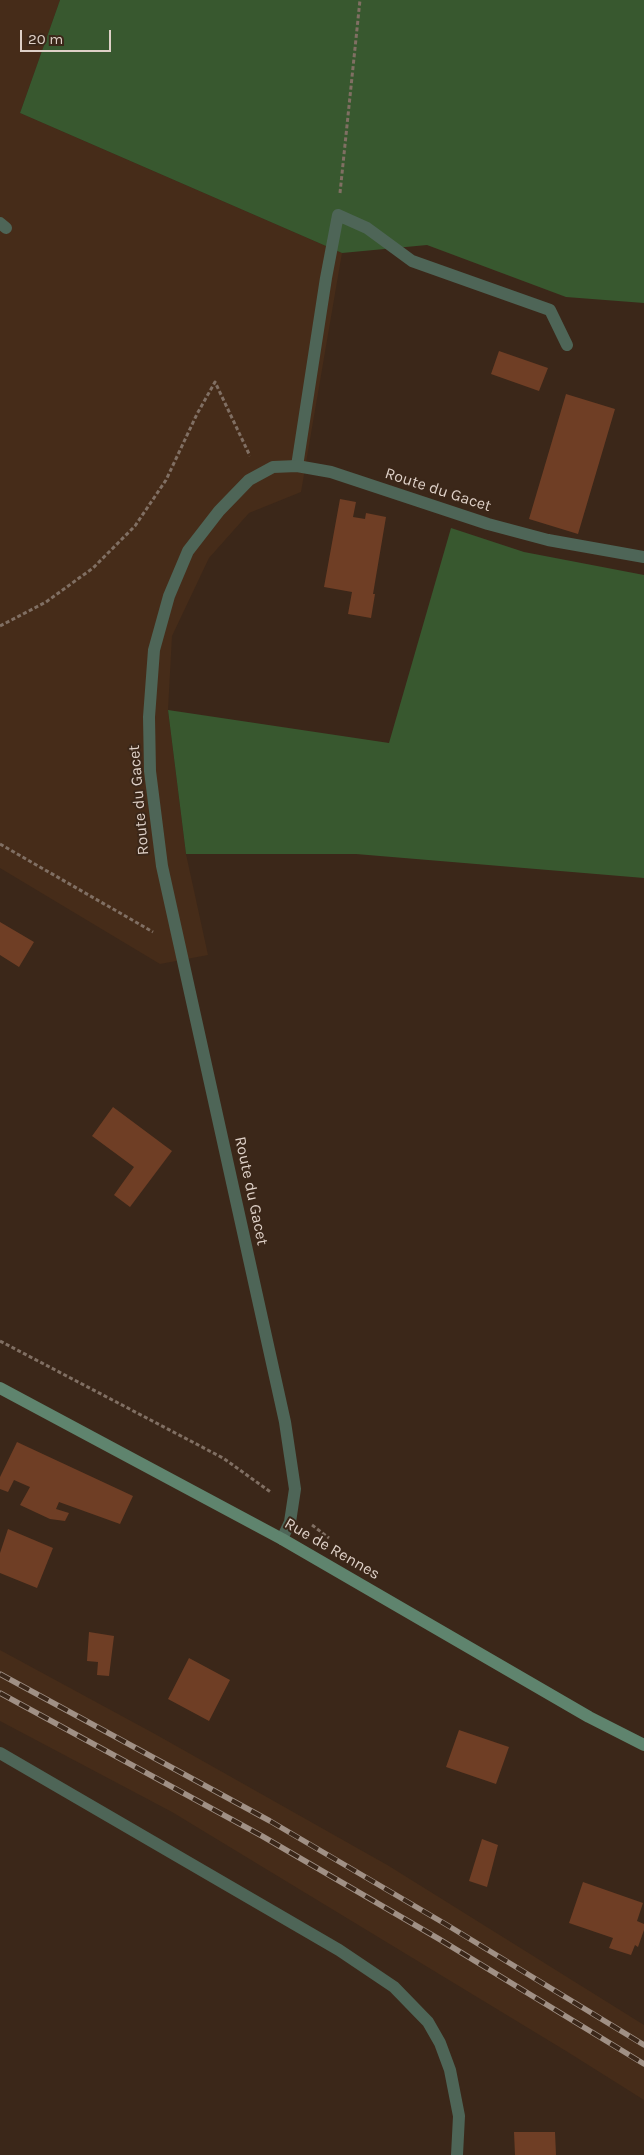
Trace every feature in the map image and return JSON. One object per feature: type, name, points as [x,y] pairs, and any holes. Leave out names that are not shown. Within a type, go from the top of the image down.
[{"type":"main road","name":"Rue de Rennes","points":[[0,1388],[282,1539],[589,1717],[644,1745]]},
{"type":"street","points":[[297,466],[338,215],[367,228],[412,260],[550,310],[567,345]]},
{"type":"street","name":"Route du Gacet","points":[[282,1539],[290,1522],[295,1489],[285,1422],[162,866],[150,771],[149,717],[154,650],[169,596],[188,551],[220,511],[249,480],[273,468],[297,466],[331,472],[488,524],[548,540],[644,557]]},
{"type":"street","points":[[0,1754],[53,1782],[339,1950],[394,1987],[428,2022],[440,2043],[450,2070],[459,2116],[457,2155]]},
{"type":"path","points":[[338,215],[360,0]]},
{"type":"path","points":[[0,626],[46,602],[93,568],[135,526],[166,480],[216,382],[259,475]]},
{"type":"path","points":[[0,844],[180,948]]},
{"type":"path","points":[[0,1341],[223,1458],[292,1508],[334,1542]]},
{"type":"shaded area","points":[[0,0],[60,0],[20,113],[342,253],[301,492],[249,513],[209,558],[172,636],[168,710],[186,854],[208,955],[160,964],[0,868]]},
{"type":"shaded area","points":[[0,1650],[155,1734],[389,1866],[644,2025],[644,2100],[172,1812],[0,1721]]},
{"type":"green space","points":[[60,0],[644,0],[644,303],[566,297],[427,245],[342,253],[20,113]]},
{"type":"green space","points":[[451,528],[524,552],[644,575],[644,878],[356,854],[186,854],[168,710],[389,743]]},
{"type":"building","points":[[499,351],[548,368],[539,391],[491,374]]},
{"type":"building","points":[[566,394],[615,409],[578,534],[529,519]]},
{"type":"building","points":[[340,499],[356,502],[353,517],[365,519],[366,513],[386,517],[373,594],[375,594],[371,618],[348,614],[352,592],[324,587]]},
{"type":"building","points":[[0,922],[34,942],[19,967],[0,955]]},
{"type":"building","points":[[113,1107],[172,1151],[130,1207],[114,1195],[134,1167],[92,1136]]},
{"type":"building","points":[[17,1442],[133,1496],[120,1524],[59,1502],[56,1509],[69,1513],[65,1521],[50,1519],[20,1505],[30,1487],[14,1480],[8,1492],[0,1489],[0,1477]]},
{"type":"building","points":[[8,1529],[53,1548],[37,1588],[0,1573],[0,1553]]},
{"type":"building","points":[[89,1632],[114,1636],[109,1676],[97,1675],[98,1662],[87,1661]]},
{"type":"building","points":[[189,1658],[230,1680],[209,1721],[168,1699]]},
{"type":"building","points":[[459,1730],[509,1747],[496,1784],[446,1767]]},
{"type":"building","points":[[482,1839],[498,1845],[487,1887],[469,1881]]},
{"type":"building","points":[[583,1882],[643,1903],[637,1921],[644,1924],[644,1930],[638,1947],[635,1945],[631,1955],[609,1948],[613,1938],[569,1923]]},
{"type":"building","points":[[514,2132],[555,2132],[556,2155],[515,2155]]},
{"type":"railway","points":[[0,1674],[270,1821],[447,1925],[644,2045]]},
{"type":"railway","points":[[0,1693],[262,1836],[439,1939],[644,2064]]}]
